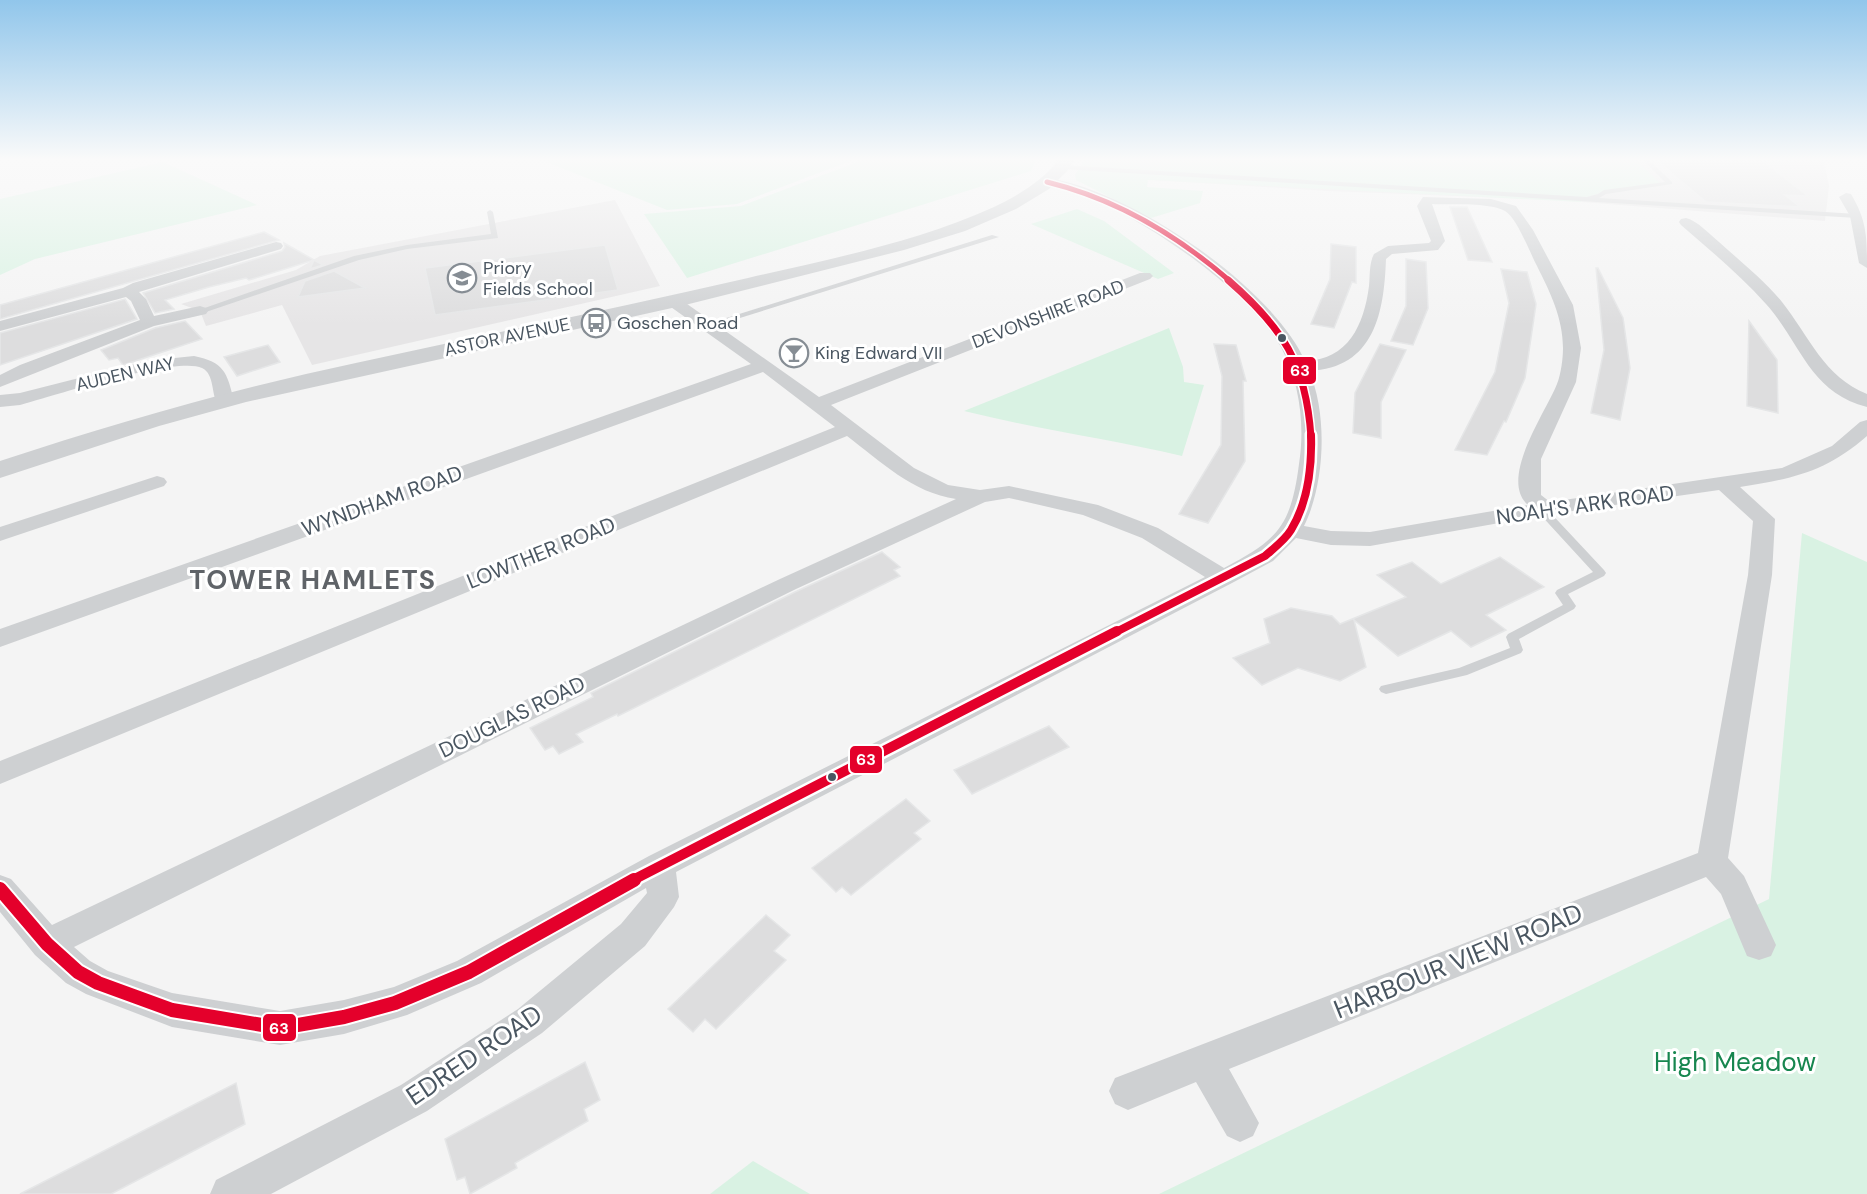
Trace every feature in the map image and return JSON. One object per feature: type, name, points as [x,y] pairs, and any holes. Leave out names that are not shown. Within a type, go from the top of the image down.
[{"type":"street","name":"ASTOR AVENUE","points":[[0,470],[128,428],[225,400],[674,302],[848,259],[963,224],[989,214]]},
{"type":"street","points":[[0,889],[47,944],[78,972],[98,983],[172,1010],[280,1028],[344,1017],[395,1003],[469,972],[660,865],[1265,555],[1290,530],[1309,482],[1312,432],[1310,402],[1300,366],[1276,324],[1243,289],[1207,261],[1130,214]]},
{"type":"street","points":[[1300,366],[1326,364],[1341,358],[1354,347],[1367,331],[1377,298],[1379,257],[1388,250],[1433,247],[1438,241],[1427,214]]},
{"type":"street","points":[[1514,214],[1526,230],[1565,305],[1572,348],[1567,382],[1531,459],[1529,484],[1531,497],[1543,509]]},
{"type":"street","points":[[1857,216],[1867,263]]},
{"type":"street","points":[[1686,222],[1734,263],[1776,304],[1826,379],[1847,395],[1867,401]]},
{"type":"street","points":[[0,327],[276,246]]},
{"type":"street","name":"DEVONSHIRE ROAD","points":[[817,404],[1145,276]]},
{"type":"street","points":[[129,291],[138,299],[149,322]]},
{"type":"street","points":[[674,302],[765,365],[907,471],[943,491],[980,496],[1009,492],[1090,510],[1150,533],[1224,578]]},
{"type":"street","name":"AUDEN WAY","points":[[0,382],[26,369],[149,322],[200,311]]},
{"type":"street","name":"AUDEN WAY","points":[[0,401],[20,399],[150,366],[189,360],[211,365],[216,371],[225,400]]},
{"type":"street","name":"WYNDHAM ROAD","points":[[0,638],[765,365]]},
{"type":"street","name":"NOAH'S ARK ROAD","points":[[1290,530],[1332,538],[1370,539],[1543,509],[1787,474],[1839,450],[1867,426]]},
{"type":"street","name":"LOWTHER ROAD","points":[[0,773],[849,428]]},
{"type":"street","points":[[0,534],[157,482]]},
{"type":"street","points":[[1724,484],[1764,519],[1764,531],[1760,575],[1712,861],[1733,886],[1759,945]]},
{"type":"street","name":"DOUGLAS ROAD","points":[[47,944],[723,615],[980,496]]},
{"type":"street","name":"HARBOUR VIEW ROAD","points":[[1128,1091],[1712,861]]},
{"type":"street","name":"EDRED ROAD","points":[[230,1194],[414,1098],[530,1021],[633,935],[663,897],[660,865]]},
{"type":"street","points":[[1204,1061],[1240,1123]]},
{"type":"lane","points":[[200,311],[357,258],[407,247],[495,236],[490,214]]},
{"type":"lane","points":[[1820,214],[1857,216]]},
{"type":"lane","points":[[708,325],[995,237]]},
{"type":"lane","points":[[1386,688],[1462,672],[1517,650],[1512,637],[1570,606],[1561,593],[1600,573],[1543,509]]},
{"type":"shaded area","name":"Priory Fields School","points":[[543,214],[622,214],[660,286],[312,365],[282,305],[206,326],[200,311],[181,304],[296,270],[320,256]]},
{"type":"shaded area","points":[[1732,214],[1826,214],[1825,221]]},
{"type":"green space","points":[[0,214],[221,214],[35,259],[0,275]]},
{"type":"green space","points":[[644,214],[647,214],[894,214],[687,278]]},
{"type":"green space","points":[[1063,214],[1088,214],[1104,221],[1174,273],[1158,279],[1031,224]]},
{"type":"green space","points":[[1143,214],[1165,214],[1151,218]]},
{"type":"green space","points":[[1169,328],[1183,367],[1184,382],[1204,385],[1182,456],[964,411]]},
{"type":"green space","name":"High Meadow","points":[[1802,533],[1867,562],[1867,1194],[1159,1194],[1769,899]]},
{"type":"green space","points":[[753,1161],[810,1194],[710,1194]]},
{"type":"building","points":[[1452,214],[1470,214],[1492,262],[1468,260]]},
{"type":"building","points":[[264,232],[279,240],[0,319],[0,305]]},
{"type":"building","points":[[284,243],[323,265],[310,269],[314,260],[249,280],[246,278],[209,287],[165,300],[174,309],[155,313],[143,293],[282,251],[285,247]]},
{"type":"building","points":[[1331,244],[1356,247],[1356,283],[1352,282],[1334,328],[1311,324],[1330,279]]},
{"type":"building","points":[[605,245],[618,290],[435,315],[425,268]]},
{"type":"building","points":[[1406,259],[1426,262],[1428,308],[1413,345],[1391,341],[1406,306]]},
{"type":"building","points":[[1596,268],[1623,318],[1630,368],[1620,420],[1591,413],[1604,350]]},
{"type":"building","points":[[1501,269],[1527,272],[1536,304],[1525,378],[1506,422],[1504,421],[1487,455],[1455,450],[1495,372],[1509,303]]},
{"type":"building","points":[[334,271],[365,288],[298,297],[305,281]]},
{"type":"building","points":[[125,299],[137,319],[0,365],[0,333]]},
{"type":"building","points":[[185,321],[202,339],[123,365],[118,358],[109,360],[101,350],[155,328]]},
{"type":"building","points":[[1749,321],[1777,360],[1778,413],[1747,406]]},
{"type":"building","points":[[1214,344],[1236,345],[1246,381],[1243,381],[1245,461],[1208,523],[1179,514],[1221,445],[1222,376]]},
{"type":"building","points":[[1380,344],[1406,350],[1381,402],[1381,438],[1353,433],[1355,393]]},
{"type":"building","points":[[268,345],[280,362],[237,376],[224,357]]},
{"type":"building","points":[[882,552],[900,567],[894,570],[900,576],[618,716],[617,714],[576,734],[583,742],[559,754],[553,746],[545,750],[530,728],[593,697],[591,693],[795,592]]},
{"type":"building","points":[[1500,557],[1544,587],[1486,615],[1506,630],[1471,647],[1451,631],[1398,656],[1354,620],[1366,667],[1340,681],[1298,668],[1262,685],[1233,658],[1270,643],[1264,619],[1291,608],[1332,616],[1340,624],[1406,597],[1377,575],[1412,562],[1441,584]]},
{"type":"building","points":[[1049,726],[1069,747],[972,794],[954,770]]},
{"type":"building","points":[[906,799],[930,821],[914,833],[921,839],[851,895],[842,887],[836,892],[812,868]]},
{"type":"building","points":[[766,915],[790,935],[774,951],[786,960],[716,1029],[705,1019],[693,1032],[668,1009]]},
{"type":"building","points":[[585,1062],[600,1100],[584,1109],[588,1121],[515,1163],[517,1168],[470,1194],[465,1177],[457,1180],[445,1139]]},
{"type":"building","points":[[236,1083],[245,1124],[111,1194],[20,1194]]},
{"type":"transit line","name":"63","points":[[0,889],[47,944],[78,972],[98,983],[172,1010],[280,1028],[344,1017],[395,1003],[469,972],[660,865],[1265,556],[1291,530],[1307,488],[1310,464],[1310,413],[1298,366],[1289,347],[1271,321],[1245,295],[1182,244],[1131,214]]},
{"type":"place","name":"Priory Fields School","points":[[462,278]]},
{"type":"place","name":"Goschen Road","points":[[596,323]]},
{"type":"place","name":"King Edward VII","points":[[794,353]]},
{"type":"district","name":"TOWER HAMLETS","points":[[313,579]]}]
